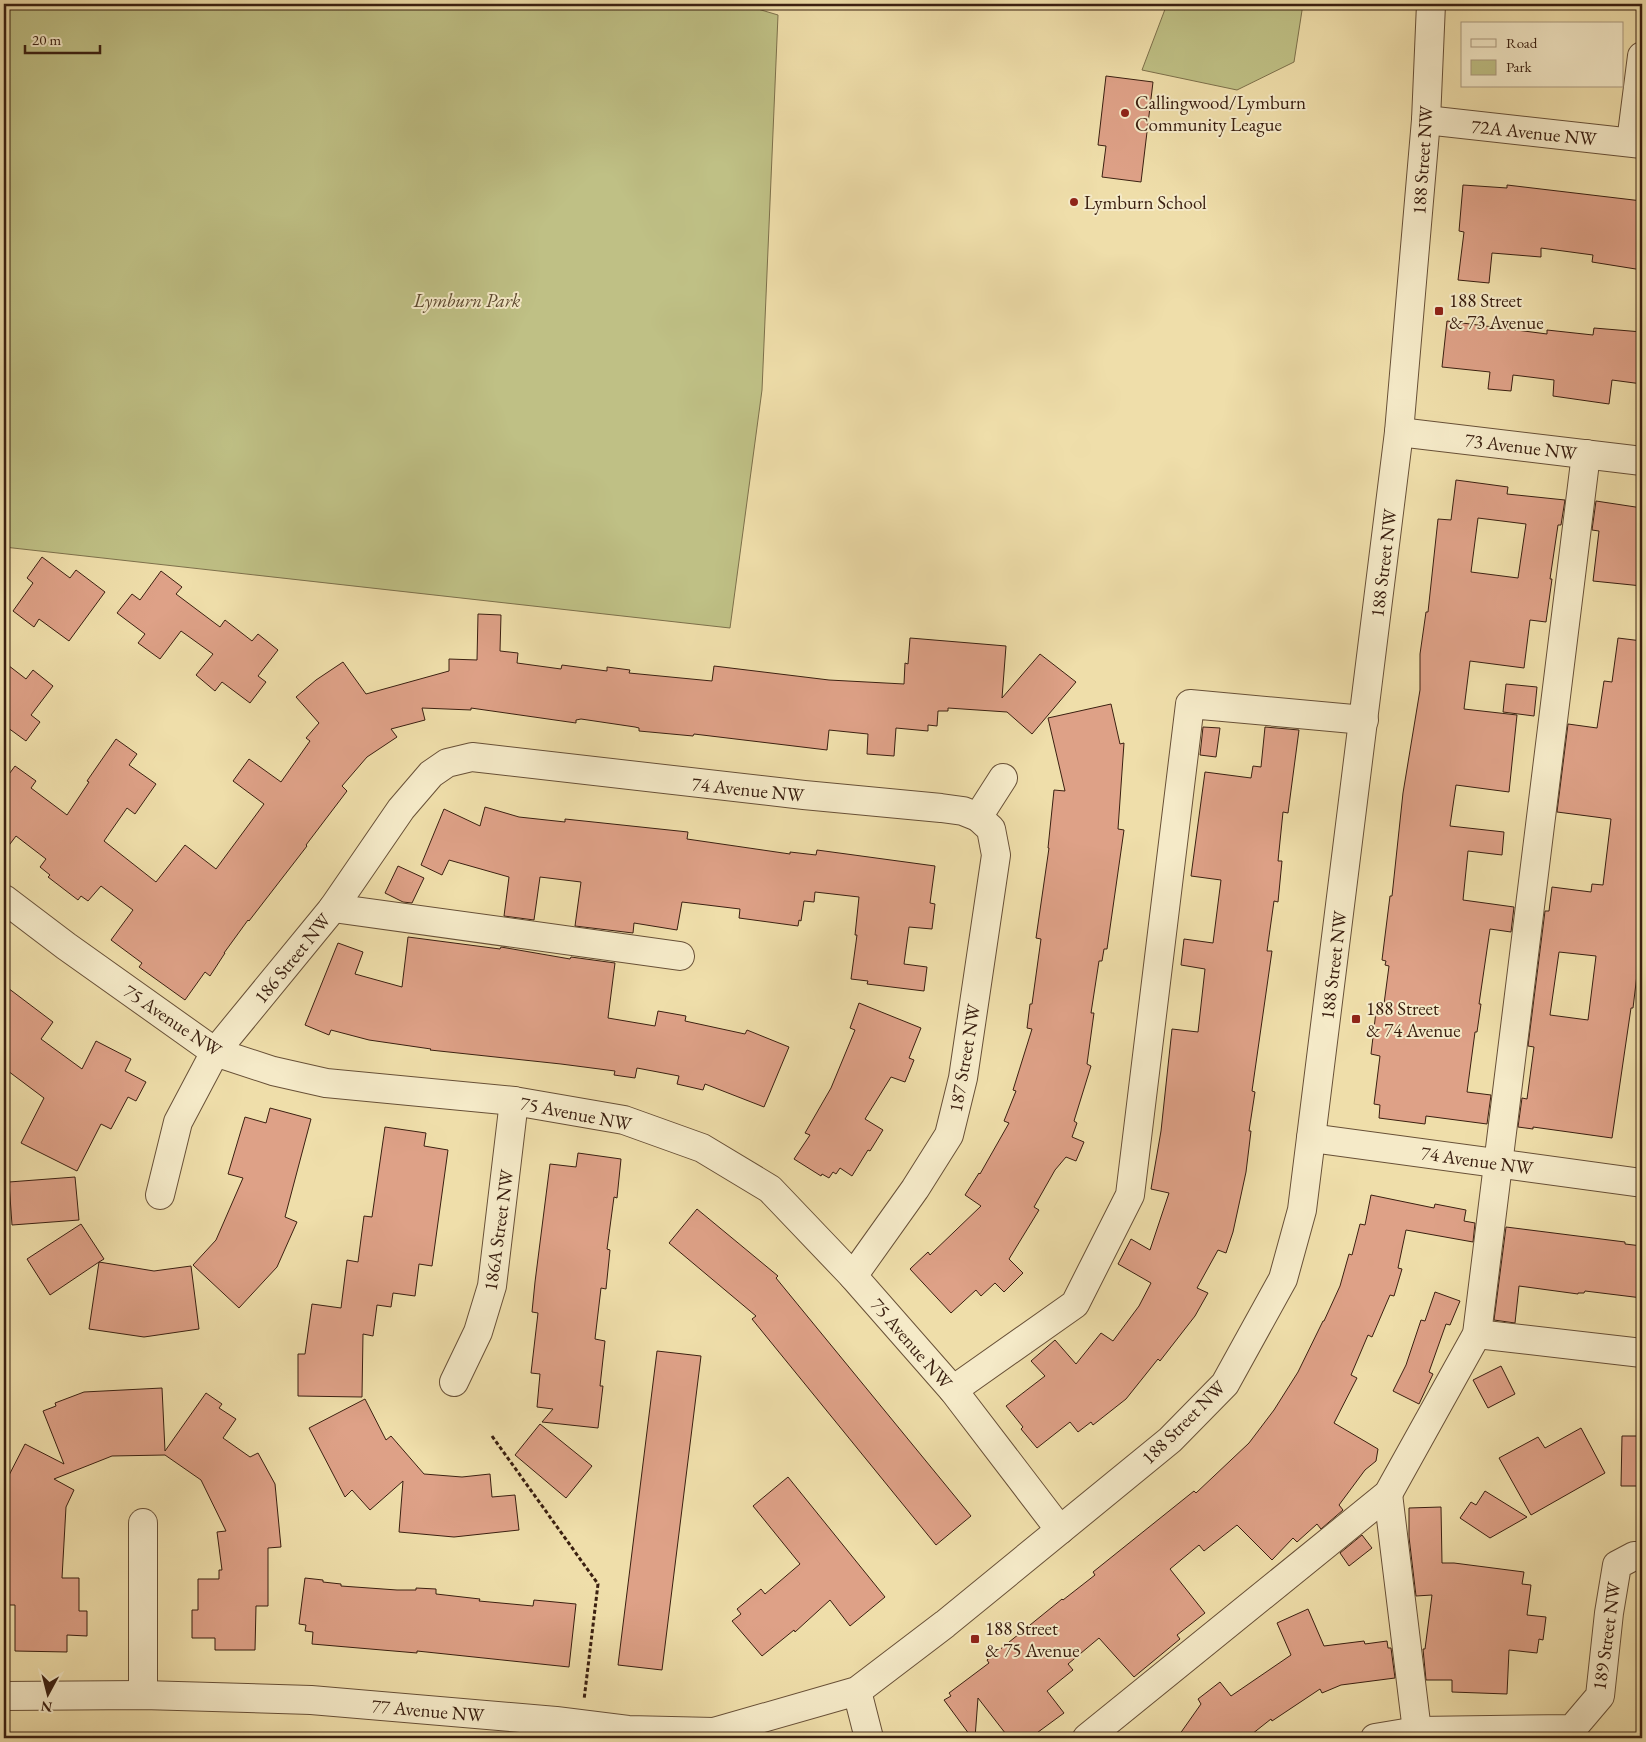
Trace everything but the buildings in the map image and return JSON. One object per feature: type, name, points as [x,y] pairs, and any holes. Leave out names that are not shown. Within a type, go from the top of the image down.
[{"type":"street","name":"188 Street NW","points":[[857,1691],[945,1624],[1170,1440],[1225,1384],[1283,1278],[1302,1210],[1399,432],[1426,120],[1431,4]]},
{"type":"street","points":[[1637,143],[1642,56]]},
{"type":"street","name":"72A Avenue NW","points":[[1426,120],[1637,143]]},
{"type":"street","name":"73 Avenue NW","points":[[1399,432],[1642,461]]},
{"type":"street","points":[[1087,1738],[1388,1494],[1477,1334],[1586,454]]},
{"type":"street","points":[[953,1390],[1075,1304],[1130,1195],[1190,704],[1364,720]]},
{"type":"street","name":"74 Avenue NW","points":[[472,757],[804,795],[941,808],[963,811],[978,817]]},
{"type":"street","name":"186 Street NW","points":[[160,1195],[178,1122],[215,1052],[333,908],[400,809],[431,774],[447,763],[472,757]]},
{"type":"street","points":[[978,817],[1003,778]]},
{"type":"street","name":"187 Street NW","points":[[853,1276],[915,1189],[949,1135],[963,1078],[996,856],[991,829],[978,817]]},
{"type":"street","name":"75 Avenue NW","points":[[4,899],[66,946],[215,1052],[273,1071],[326,1083],[514,1101],[624,1120],[702,1148],[770,1189],[853,1276],[953,1390],[1060,1530]]},
{"type":"street","points":[[333,908],[680,956]]},
{"type":"street","name":"186A Street NW","points":[[454,1382],[478,1332],[492,1286],[514,1101]]},
{"type":"street","name":"74 Avenue NW","points":[[1311,1138],[1642,1183]]},
{"type":"street","points":[[1477,1334],[1642,1353]]},
{"type":"street","points":[[1388,1494],[1417,1732]]},
{"type":"street","points":[[142,1695],[144,1523]]},
{"type":"street","name":"189 Street NW","points":[[1374,1738],[1417,1732],[1572,1730],[1600,1696],[1609,1613],[1617,1566],[1638,1556]]},
{"type":"street","points":[[857,1691],[869,1738]]},
{"type":"street","name":"77 Avenue NW","points":[[4,1696],[142,1695],[311,1700],[555,1730],[714,1732],[857,1691]]},
{"type":"path","points":[[492,1436],[598,1584],[584,1700]]},
{"type":"green space","name":"Lymburn Park","points":[[4,4],[741,4],[778,15],[762,390],[730,628],[4,547]]},
{"type":"green space","points":[[1167,4],[1303,4],[1294,62],[1237,90],[1142,70]]},
{"type":"place","name":"Callingwood/Lymburn Community League","points":[[1125,113]]},
{"type":"place","name":"Lymburn School","points":[[1074,202]]},
{"type":"place","name":"188 Street & 73 Avenue","points":[[1439,311]]},
{"type":"place","name":"188 Street & 74 Avenue","points":[[1356,1019]]},
{"type":"place","name":"188 Street & 75 Avenue","points":[[975,1639]]}]
